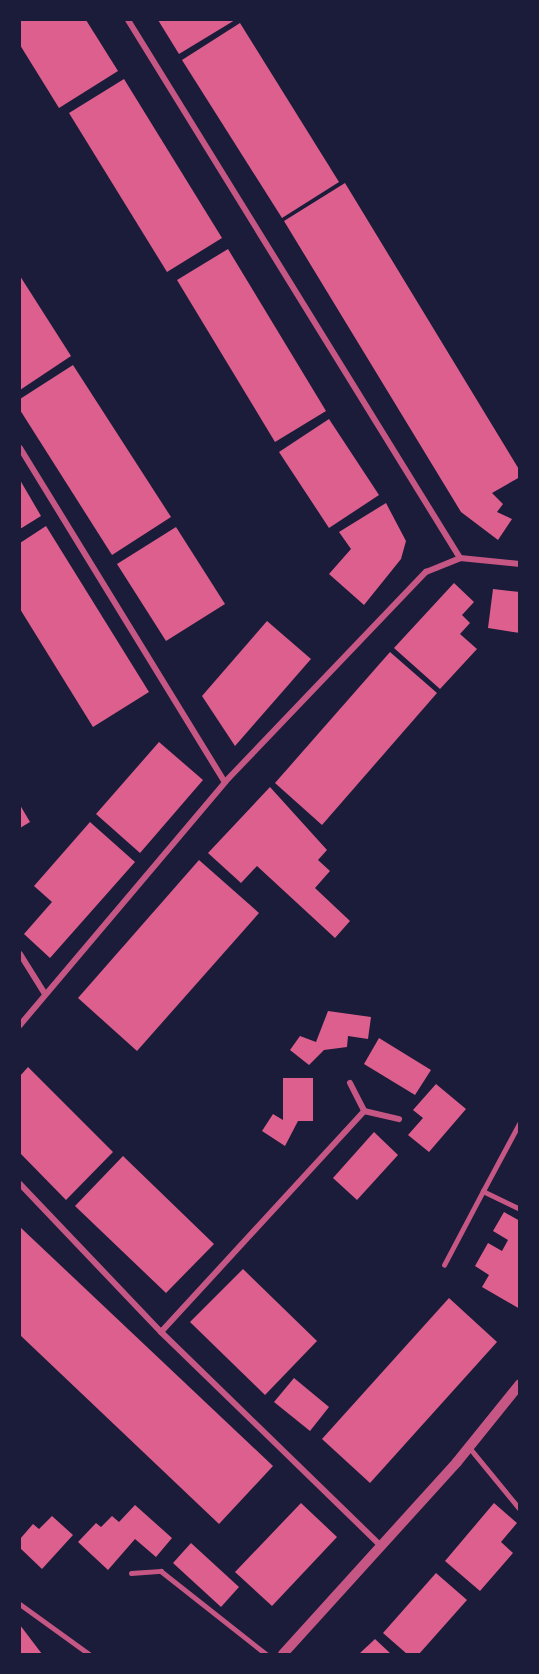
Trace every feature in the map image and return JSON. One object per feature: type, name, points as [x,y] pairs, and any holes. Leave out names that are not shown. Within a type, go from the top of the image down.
[{"type":"street","points":[[128,20],[460,558]]},
{"type":"street","points":[[20,448],[225,782]]},
{"type":"street","points":[[20,1025],[225,782],[426,572],[460,558],[519,564]]},
{"type":"street","points":[[20,954],[45,994]]},
{"type":"street","points":[[350,1083],[364,1111]]},
{"type":"street","points":[[364,1111],[399,1119]]},
{"type":"street","points":[[161,1332],[364,1111]]},
{"type":"street","points":[[20,1184],[161,1332],[382,1547]]},
{"type":"street","points":[[283,1654],[470,1447],[519,1384]]},
{"type":"lane","points":[[444,1265],[519,1122]]},
{"type":"lane","points":[[483,1191],[519,1209]]},
{"type":"lane","points":[[470,1447],[519,1509]]},
{"type":"lane","points":[[131,1573],[161,1571],[266,1654]]},
{"type":"lane","points":[[20,1604],[89,1654]]},
{"type":"building","points":[[20,20],[86,20],[118,71],[59,108],[20,45]]},
{"type":"building","points":[[158,20],[235,20],[179,54]]},
{"type":"building","points":[[240,23],[339,182],[282,218],[182,60]]},
{"type":"building","points":[[124,79],[222,238],[167,272],[69,113]]},
{"type":"building","points":[[345,183],[520,471],[520,477],[492,493],[503,504],[497,512],[512,519],[498,540],[461,512],[284,221]]},
{"type":"building","points":[[228,249],[326,411],[275,442],[177,280]]},
{"type":"building","points":[[20,276],[71,356],[20,390]]},
{"type":"building","points":[[73,365],[171,517],[112,555],[20,410],[20,399]]},
{"type":"building","points":[[329,419],[379,495],[329,528],[279,452]]},
{"type":"building","points":[[20,480],[41,516],[20,529]]},
{"type":"building","points":[[386,503],[406,541],[401,559],[364,605],[329,574],[351,549],[339,532]]},
{"type":"building","points":[[46,526],[149,692],[93,727],[20,609],[20,543]]},
{"type":"building","points":[[176,527],[225,604],[166,641],[117,564]]},
{"type":"building","points":[[454,583],[474,602],[462,615],[470,623],[460,634],[477,649],[440,689],[394,648]]},
{"type":"building","points":[[493,589],[520,592],[520,633],[488,628]]},
{"type":"building","points":[[267,621],[311,659],[235,746],[202,696]]},
{"type":"building","points":[[390,652],[437,693],[322,825],[275,783]]},
{"type":"building","points":[[159,742],[203,780],[140,853],[96,814]]},
{"type":"building","points":[[270,787],[327,850],[318,860],[330,871],[315,888],[350,921],[335,938],[257,866],[241,883],[208,853]]},
{"type":"building","points":[[20,805],[30,822],[20,828]]},
{"type":"building","points":[[90,822],[135,862],[50,958],[24,934],[52,902],[34,886]]},
{"type":"building","points":[[199,860],[259,913],[137,1051],[78,998]]},
{"type":"building","points":[[328,1011],[371,1017],[368,1039],[348,1036],[347,1047],[324,1050],[309,1065],[290,1050],[300,1036],[316,1042]]},
{"type":"building","points":[[379,1038],[431,1070],[415,1095],[364,1064]]},
{"type":"building","points":[[28,1067],[113,1152],[66,1200],[20,1153],[20,1076]]},
{"type":"building","points":[[283,1078],[313,1078],[313,1121],[298,1121],[285,1146],[262,1131],[273,1114],[283,1120]]},
{"type":"building","points":[[436,1084],[466,1109],[429,1152],[408,1135],[423,1118],[413,1110]]},
{"type":"building","points":[[374,1132],[398,1155],[357,1200],[333,1178]]},
{"type":"building","points":[[123,1156],[214,1244],[166,1293],[75,1206]]},
{"type":"building","points":[[504,1212],[520,1221],[520,1309],[482,1287],[489,1275],[475,1266],[488,1243],[502,1251],[508,1240],[493,1231]]},
{"type":"building","points":[[20,1227],[273,1466],[219,1524],[20,1335]]},
{"type":"building","points":[[243,1269],[317,1341],[265,1395],[190,1322]]},
{"type":"building","points":[[449,1298],[497,1342],[370,1483],[322,1439]]},
{"type":"building","points":[[294,1378],[329,1407],[310,1431],[274,1402]]},
{"type":"building","points":[[301,1503],[337,1537],[272,1606],[235,1572]]},
{"type":"building","points":[[494,1503],[517,1523],[501,1542],[513,1553],[480,1591],[445,1561]]},
{"type":"building","points":[[135,1505],[172,1538],[156,1557],[135,1539],[108,1570],[78,1542],[96,1523],[101,1527],[112,1516],[119,1522]]},
{"type":"building","points":[[52,1516],[73,1535],[42,1569],[20,1548],[20,1539],[33,1524],[39,1529]]},
{"type":"building","points":[[191,1543],[239,1587],[221,1607],[173,1563]]},
{"type":"building","points":[[436,1573],[467,1600],[419,1654],[407,1654],[383,1633]]},
{"type":"building","points":[[20,1625],[42,1654],[20,1654]]},
{"type":"building","points":[[375,1639],[391,1654],[359,1654]]}]
